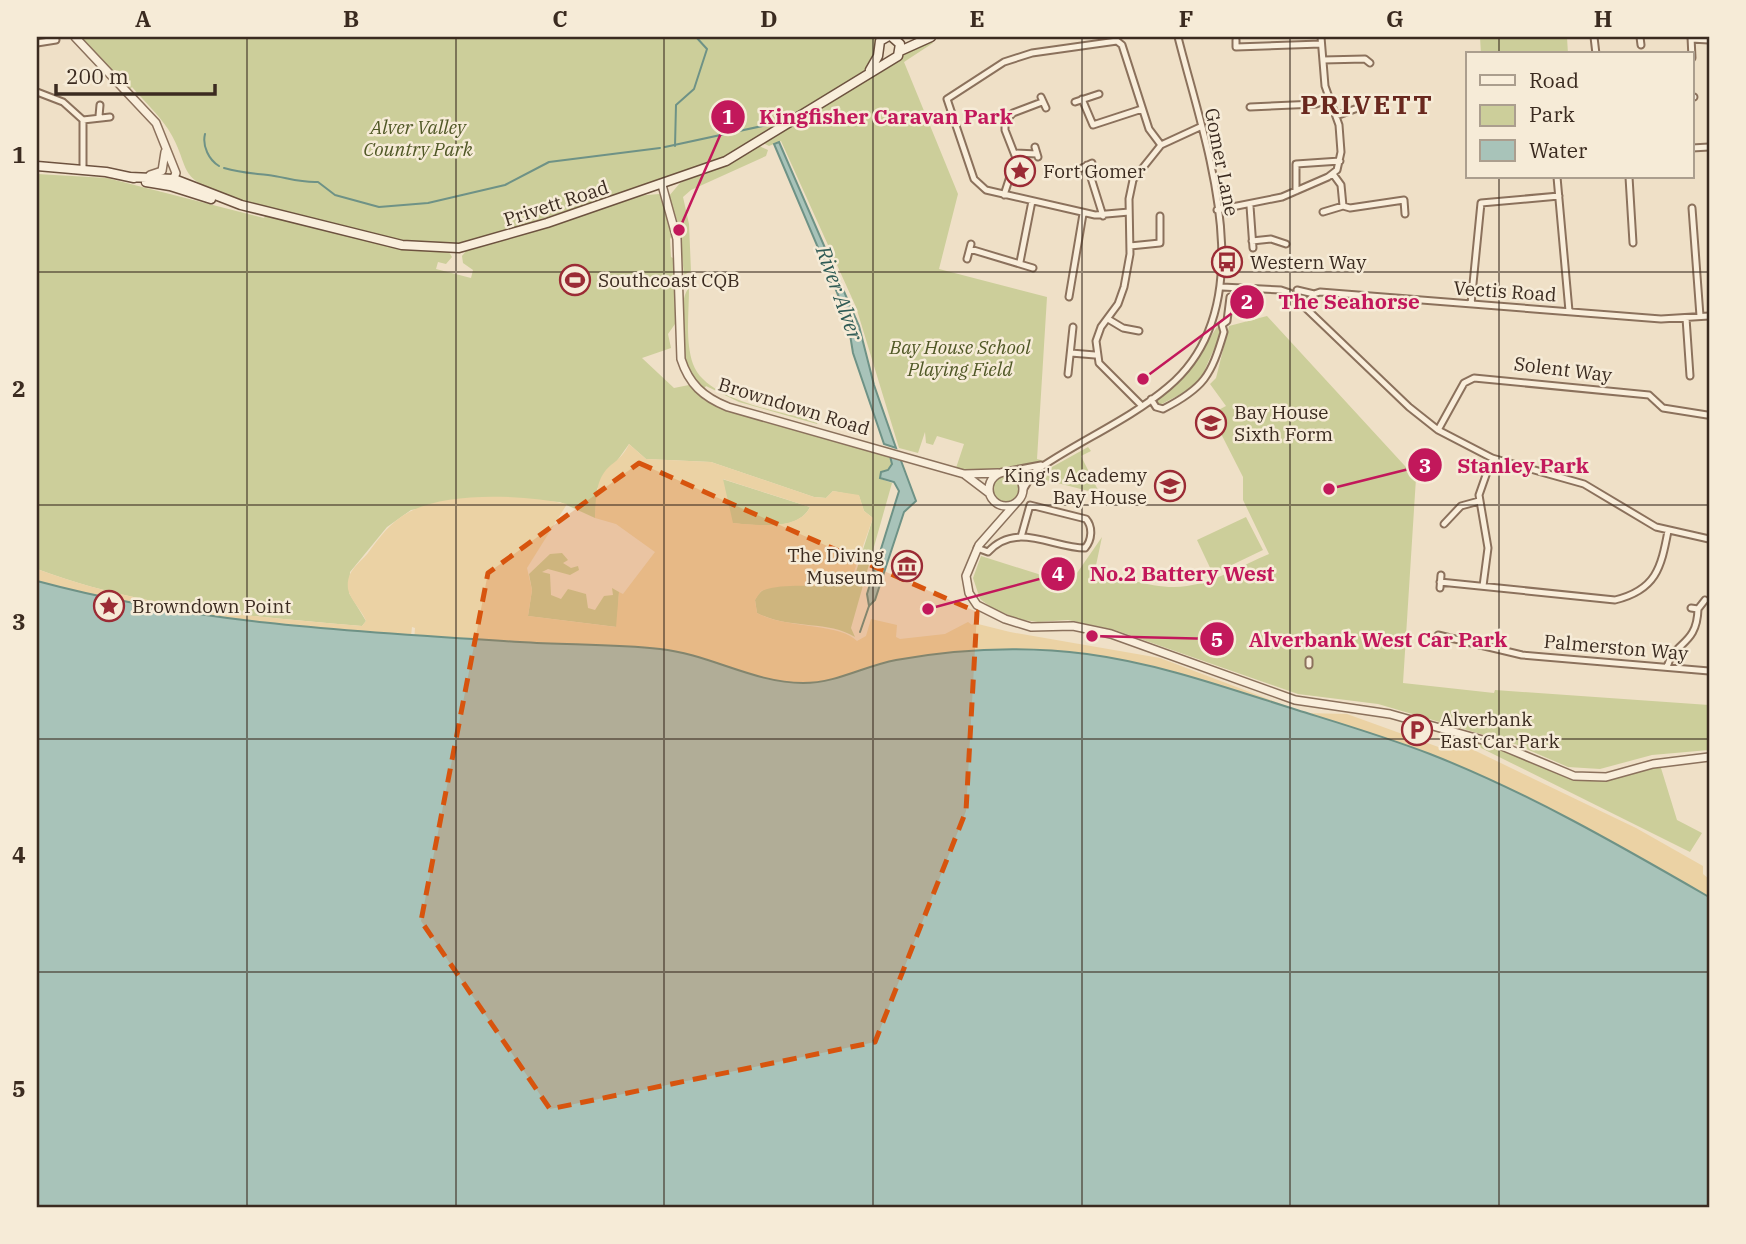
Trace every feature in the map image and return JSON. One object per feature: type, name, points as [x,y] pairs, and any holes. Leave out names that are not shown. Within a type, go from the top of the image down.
[{"type":"main road","points":[[888,40],[909,42],[930,37]]},
{"type":"main road","points":[[888,40],[900,51],[930,37]]},
{"type":"main road","points":[[888,40],[883,58],[890,59]]},
{"type":"main road","name":"Privett Road","points":[[858,81],[874,66],[888,40]]},
{"type":"main road","name":"Privett Road","points":[[172,182],[208,198],[402,245],[459,248],[521,231],[726,162],[858,81],[900,51]]},
{"type":"main road","points":[[37,166],[106,172],[172,182]]},
{"type":"main road","name":"Privett Road","points":[[172,182],[187,183],[241,205]]},
{"type":"street","points":[[75,37],[130,94],[168,139],[187,183]]},
{"type":"street","name":"Gomer Lane","points":[[1047,463],[1167,389],[1189,366],[1214,322],[1222,286],[1217,210],[1178,37]]},
{"type":"street","points":[[1266,37],[1266,46]]},
{"type":"street","points":[[1640,37],[1641,44]]},
{"type":"street","points":[[1691,38],[1709,40]]},
{"type":"street","points":[[37,43],[56,40]]},
{"type":"street","points":[[1129,212],[1103,216],[1083,214],[986,190],[975,179],[947,105],[950,94],[1004,62],[1032,53],[1113,40],[1122,45],[1149,129],[1160,145]]},
{"type":"street","points":[[1217,210],[1250,206],[1296,191],[1334,174],[1340,161],[1336,116],[1322,60],[1321,40],[1236,47],[1236,40]]},
{"type":"street","points":[[1322,60],[1365,59],[1370,63]]},
{"type":"street","points":[[37,92],[63,102],[83,120],[86,134],[83,170]]},
{"type":"street","points":[[1093,125],[1079,101],[1100,94]]},
{"type":"street","points":[[1256,98],[1253,106],[1316,104],[1330,99]]},
{"type":"street","points":[[1004,195],[1016,163],[1015,153],[1005,130],[1005,121],[1013,113],[1043,102]]},
{"type":"street","points":[[99,117],[100,105]]},
{"type":"street","points":[[1088,131],[1093,125],[1142,109]]},
{"type":"street","points":[[1336,116],[1355,109]]},
{"type":"street","points":[[83,120],[110,117]]},
{"type":"street","points":[[1141,405],[1103,369],[1096,355],[1098,334],[1123,291],[1130,246],[1129,212],[1133,180],[1160,145],[1200,127]]},
{"type":"street","points":[[162,132],[176,173],[172,182]]},
{"type":"street","points":[[164,141],[165,160],[172,182]]},
{"type":"street","points":[[1015,153],[1037,153]]},
{"type":"street","points":[[106,172],[153,176],[162,172],[165,160]]},
{"type":"street","points":[[1296,191],[1297,164],[1340,161]]},
{"type":"street","points":[[1087,165],[1103,216]]},
{"type":"street","points":[[1334,174],[1341,185],[1343,206]]},
{"type":"street","points":[[1557,178],[1569,312]]},
{"type":"street","points":[[1629,178],[1633,243]]},
{"type":"street","name":"Browndown Road","points":[[662,185],[677,239],[681,359],[687,376],[700,391],[727,407],[964,474],[999,473]]},
{"type":"street","points":[[1471,304],[1480,203],[1559,196]]},
{"type":"street","points":[[1323,213],[1343,206],[1350,208],[1404,200],[1405,214]]},
{"type":"street","points":[[1020,262],[1032,201]]},
{"type":"street","points":[[1250,206],[1252,244],[1271,239],[1286,244]]},
{"type":"street","points":[[1692,207],[1700,316]]},
{"type":"street","points":[[1069,297],[1075,283],[1083,214]]},
{"type":"street","points":[[1130,246],[1160,243],[1160,215]]},
{"type":"street","points":[[967,259],[971,247],[1033,268]]},
{"type":"street","points":[[1222,286],[1281,289],[1305,307],[1409,407],[1438,430],[1492,458],[1584,484],[1647,523],[1668,531],[1709,538]]},
{"type":"street","name":"Vectis Road","points":[[1297,290],[1314,294],[1569,312],[1686,318],[1709,316]]},
{"type":"street","points":[[1305,307],[1314,294]]},
{"type":"street","points":[[1222,325],[1227,321],[1230,297]]},
{"type":"street","points":[[1686,318],[1690,377]]},
{"type":"street","points":[[1108,319],[1123,328],[1139,332]]},
{"type":"street","points":[[1214,322],[1222,325]]},
{"type":"street","points":[[1151,399],[1156,407],[1163,409],[1202,384],[1215,361],[1224,332],[1222,325]]},
{"type":"street","points":[[1068,374],[1073,327]]},
{"type":"street","points":[[1072,353],[1096,355]]},
{"type":"street","name":"Solent Way","points":[[1438,430],[1464,383],[1474,378],[1650,395],[1663,408],[1707,415]]},
{"type":"street","points":[[1483,586],[1487,541],[1479,501],[1492,458]]},
{"type":"street","points":[[998,525],[1000,513],[989,493],[991,479],[999,473],[1047,463]]},
{"type":"street","points":[[1047,463],[1029,477],[1016,503],[977,548],[966,576],[969,593],[982,609],[1018,624],[1041,627],[1066,625],[1111,634],[1294,700],[1390,714],[1497,744],[1574,776],[1606,777],[1653,764],[1709,757]]},
{"type":"street","points":[[1009,471],[1021,480],[1023,490]]},
{"type":"street","name":"Browndown Road","points":[[964,474],[989,493]]},
{"type":"street","points":[[1444,524],[1461,506],[1479,501]]},
{"type":"street","points":[[995,503],[1005,506],[1016,503]]},
{"type":"street","points":[[977,548],[988,552],[994,546],[1031,536],[1085,548],[1091,524],[1086,519],[1030,505],[1021,537]]},
{"type":"street","points":[[1449,518],[1456,523]]},
{"type":"street","points":[[1440,582],[1598,600],[1632,596],[1656,576],[1662,562],[1668,531]]},
{"type":"street","points":[[1667,667],[1669,660],[1695,632],[1695,609],[1705,600]]},
{"type":"street","name":"Palmerston Way","points":[[1438,635],[1522,655],[1709,671]]},
{"type":"highlighted area","points":[[639,463],[977,612],[966,811],[875,1042],[550,1109],[421,921],[488,573]]},
{"type":"green space","name":"Alver Valley Country Park","points":[[78,37],[877,37],[874,57],[861,75],[723,160],[467,243],[409,244],[228,199],[226,194],[198,182],[186,170],[175,142],[160,118],[132,87],[130,89]]},
{"type":"green space","points":[[1480,37],[1567,37],[1568,52],[1481,52]]},
{"type":"green space","name":"Bay House School Playing Field","points":[[930,41],[933,43],[904,62],[958,194],[939,269],[1047,297],[1037,459],[1044,461],[1023,467],[1000,471],[956,468],[964,444],[937,436],[933,445],[926,443],[925,432],[918,453],[899,448],[856,307],[781,141],[769,146],[763,143]]},
{"type":"green space","points":[[759,146],[768,150],[766,156],[691,190],[683,197],[689,224],[691,271],[684,275],[679,227],[669,196],[680,183],[733,161]]},
{"type":"green space","points":[[37,174],[107,178],[264,218],[266,214],[406,249],[449,252],[452,257],[446,264],[438,262],[436,269],[471,278],[473,270],[463,263],[462,256],[466,251],[636,196],[659,194],[664,198],[673,233],[670,239],[671,257],[675,259],[675,324],[668,334],[671,348],[642,358],[674,388],[689,385],[704,400],[726,410],[890,456],[892,464],[888,470],[883,471],[881,479],[892,483],[851,628],[855,637],[833,628],[770,618],[757,613],[755,600],[761,592],[779,584],[835,585],[855,575],[873,518],[864,511],[859,496],[833,491],[826,498],[814,497],[711,462],[646,459],[629,444],[597,489],[595,518],[560,502],[482,498],[411,510],[387,527],[350,572],[349,593],[366,621],[362,626],[280,619],[157,602],[76,582],[37,569]]},
{"type":"green space","points":[[689,288],[689,346],[693,364],[701,377],[729,396],[818,422],[817,424],[739,402],[706,386],[703,390],[688,370],[684,356],[682,311]]},
{"type":"green space","points":[[1267,316],[1416,478],[1403,683],[1494,693],[1495,690],[1709,705],[1709,750],[1652,755],[1600,769],[1568,767],[1515,744],[1378,704],[1298,694],[1115,630],[1068,620],[1038,622],[1018,619],[992,608],[980,599],[973,578],[981,556],[1073,585],[1077,573],[1102,537],[1095,570],[1164,587],[1187,586],[1208,581],[1269,554],[1243,500],[1243,477],[1211,414],[1226,406],[1210,384],[1216,378],[1229,326]]},
{"type":"green space","points":[[1217,327],[1222,331],[1198,385],[1158,406],[1156,399],[1192,366]]},
{"type":"green space","points":[[1088,447],[1091,451],[1081,456],[1100,494],[1042,479],[1052,467]]},
{"type":"green space","points":[[1006,474],[1016,479],[1021,489],[1016,499],[1006,504],[996,499],[991,489],[996,479]]},
{"type":"green space","points":[[722,479],[810,507],[804,515],[786,524],[732,523]]},
{"type":"green space","points":[[1246,517],[1263,550],[1213,574],[1197,540]]},
{"type":"green space","points":[[562,553],[568,560],[563,563],[571,568],[578,566],[579,570],[570,575],[548,569],[542,572],[550,574],[551,595],[561,599],[568,589],[586,594],[588,608],[595,610],[604,596],[613,595],[612,588],[619,592],[617,627],[528,616],[532,590],[529,574],[550,554]]},
{"type":"green space","points":[[1467,741],[1503,749],[1572,779],[1654,766],[1661,768],[1677,820],[1702,833],[1690,852]]},
{"type":"sand","points":[[629,444],[646,459],[711,462],[814,497],[826,498],[833,491],[859,495],[864,511],[873,518],[851,580],[832,585],[784,586],[761,591],[755,600],[757,613],[783,622],[839,631],[857,641],[866,636],[871,619],[897,625],[896,637],[900,639],[945,634],[968,622],[972,625],[974,623],[1010,632],[1160,658],[1305,713],[1347,714],[1444,749],[1447,740],[1455,741],[1636,828],[1703,866],[1703,874],[1709,879],[1709,918],[966,700],[413,655],[415,628],[412,627],[409,655],[37,607],[37,569],[116,593],[157,602],[279,619],[362,626],[366,621],[349,593],[349,577],[391,525],[402,516],[425,505],[465,498],[508,497],[567,504],[527,568],[532,590],[528,616],[616,627],[619,592],[623,594],[655,552],[616,524],[595,518],[597,489],[602,476],[622,456]],"holes":[[[723,479],[810,507],[804,515],[787,523],[733,523]]]},
{"type":"water","points":[[779,142],[859,326],[874,385],[896,448],[884,444],[853,353],[847,316],[774,144]]},
{"type":"water","points":[[890,456],[900,458],[916,501],[904,512],[875,600],[869,606],[867,594],[899,491],[894,482],[880,478],[881,472],[888,470],[892,464]]},
{"type":"water","points":[[37,581],[156,607],[277,624],[520,642],[660,649],[696,656],[749,674],[785,682],[827,680],[896,660],[943,653],[1015,649],[1087,654],[1194,678],[1413,748],[1537,802],[1709,897],[1709,1207],[37,1207]]},
{"type":"waterway","points":[[675,146],[676,105],[694,89],[707,49],[696,37]]},
{"type":"waterway","points":[[665,147],[767,125]]},
{"type":"waterway","points":[[205,134],[207,152],[219,166]]},
{"type":"waterway","points":[[224,168],[318,182],[335,195],[379,207],[428,203],[505,185],[549,162],[660,148]]},
{"type":"waterway","name":"River Alver","points":[[860,632],[869,606]]},
{"type":"place","name":"Fort Gomer","points":[[1020,171]]},
{"type":"place","name":"Kingfisher Caravan Park","points":[[679,230]]},
{"type":"place","name":"Western Way","points":[[1227,262]]},
{"type":"place","name":"Southcoast CQB","points":[[575,280]]},
{"type":"place","name":"The Seahorse","points":[[1143,379]]},
{"type":"place","name":"Bay House Sixth Form","points":[[1211,423]]},
{"type":"place","name":"King's Academy Bay House","points":[[1170,486]]},
{"type":"place","name":"Stanley Park","points":[[1329,489]]},
{"type":"place","name":"The Diving Museum","points":[[907,566]]},
{"type":"place","name":"Browndown Point","points":[[109,606]]},
{"type":"place","name":"No.2 Battery West","points":[[928,609]]},
{"type":"place","name":"Alverbank West Car Park","points":[[1092,636]]},
{"type":"place","name":"Alverbank East Car Park","points":[[1417,730]]},
{"type":"district","name":"PRIVETT","points":[[1367,104]]}]
